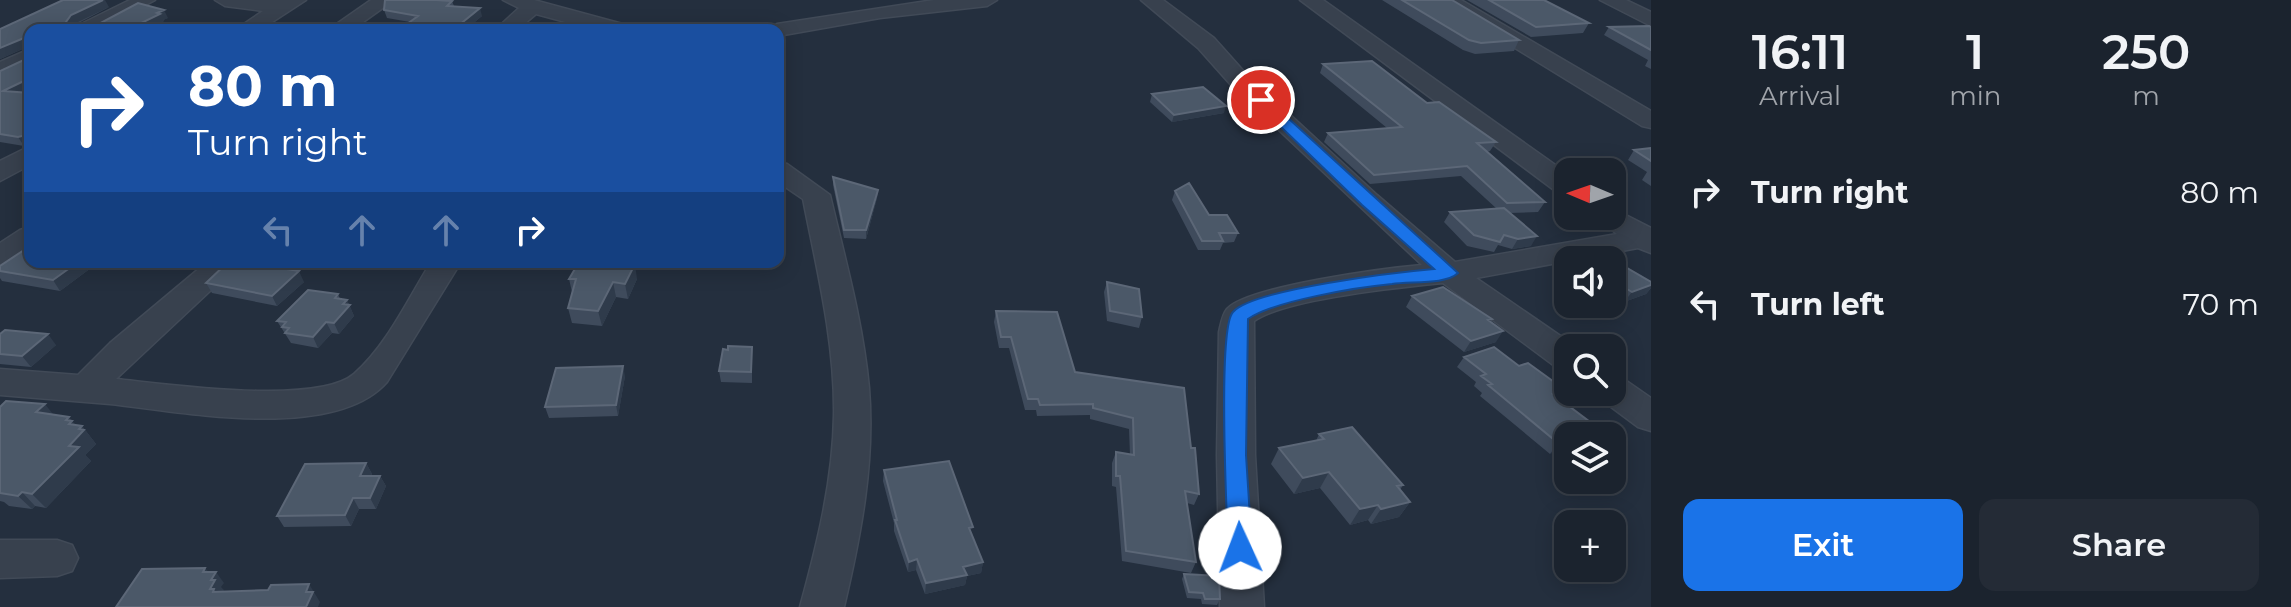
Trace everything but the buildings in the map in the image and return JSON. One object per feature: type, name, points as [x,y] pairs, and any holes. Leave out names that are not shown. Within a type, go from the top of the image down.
[{"type":"street","points":[[96,24],[145,0]]},
{"type":"street","points":[[225,0],[289,4]]},
{"type":"street","points":[[347,24],[384,0]]},
{"type":"street","points":[[784,29],[880,12],[987,0]]},
{"type":"street","points":[[1151,0],[1206,43],[1239,80],[1449,273],[1554,348]]},
{"type":"street","points":[[1310,0],[1554,177]]},
{"type":"street","points":[[1447,0],[1651,121]]},
{"type":"street","points":[[1610,0],[1651,20]]},
{"type":"street","points":[[509,24],[523,3],[601,24]]},
{"type":"street","points":[[255,24],[289,4]]},
{"type":"street","points":[[0,71],[24,59]]},
{"type":"street","points":[[0,173],[24,158]]},
{"type":"street","points":[[784,174],[816,195],[842,313],[851,389],[850,451],[832,568],[822,607]]},
{"type":"street","points":[[1626,226],[1648,239]]},
{"type":"street","points":[[1242,607],[1236,455],[1236,332],[1239,316],[1252,307],[1278,300],[1389,278],[1449,273],[1648,239]]},
{"type":"street","points":[[0,256],[24,240]]},
{"type":"street","points":[[86,389],[122,351],[219,268]]},
{"type":"street","points":[[0,382],[277,404],[341,399],[364,385],[381,364],[442,268]]},
{"type":"street","points":[[1626,399],[1651,417]]},
{"type":"street","points":[[0,559],[57,558]]},
{"type":"route","points":[[1240,548],[1236,455],[1236,332],[1239,316],[1252,307],[1278,300],[1389,278],[1449,273],[1367,201],[1261,100]]}]
